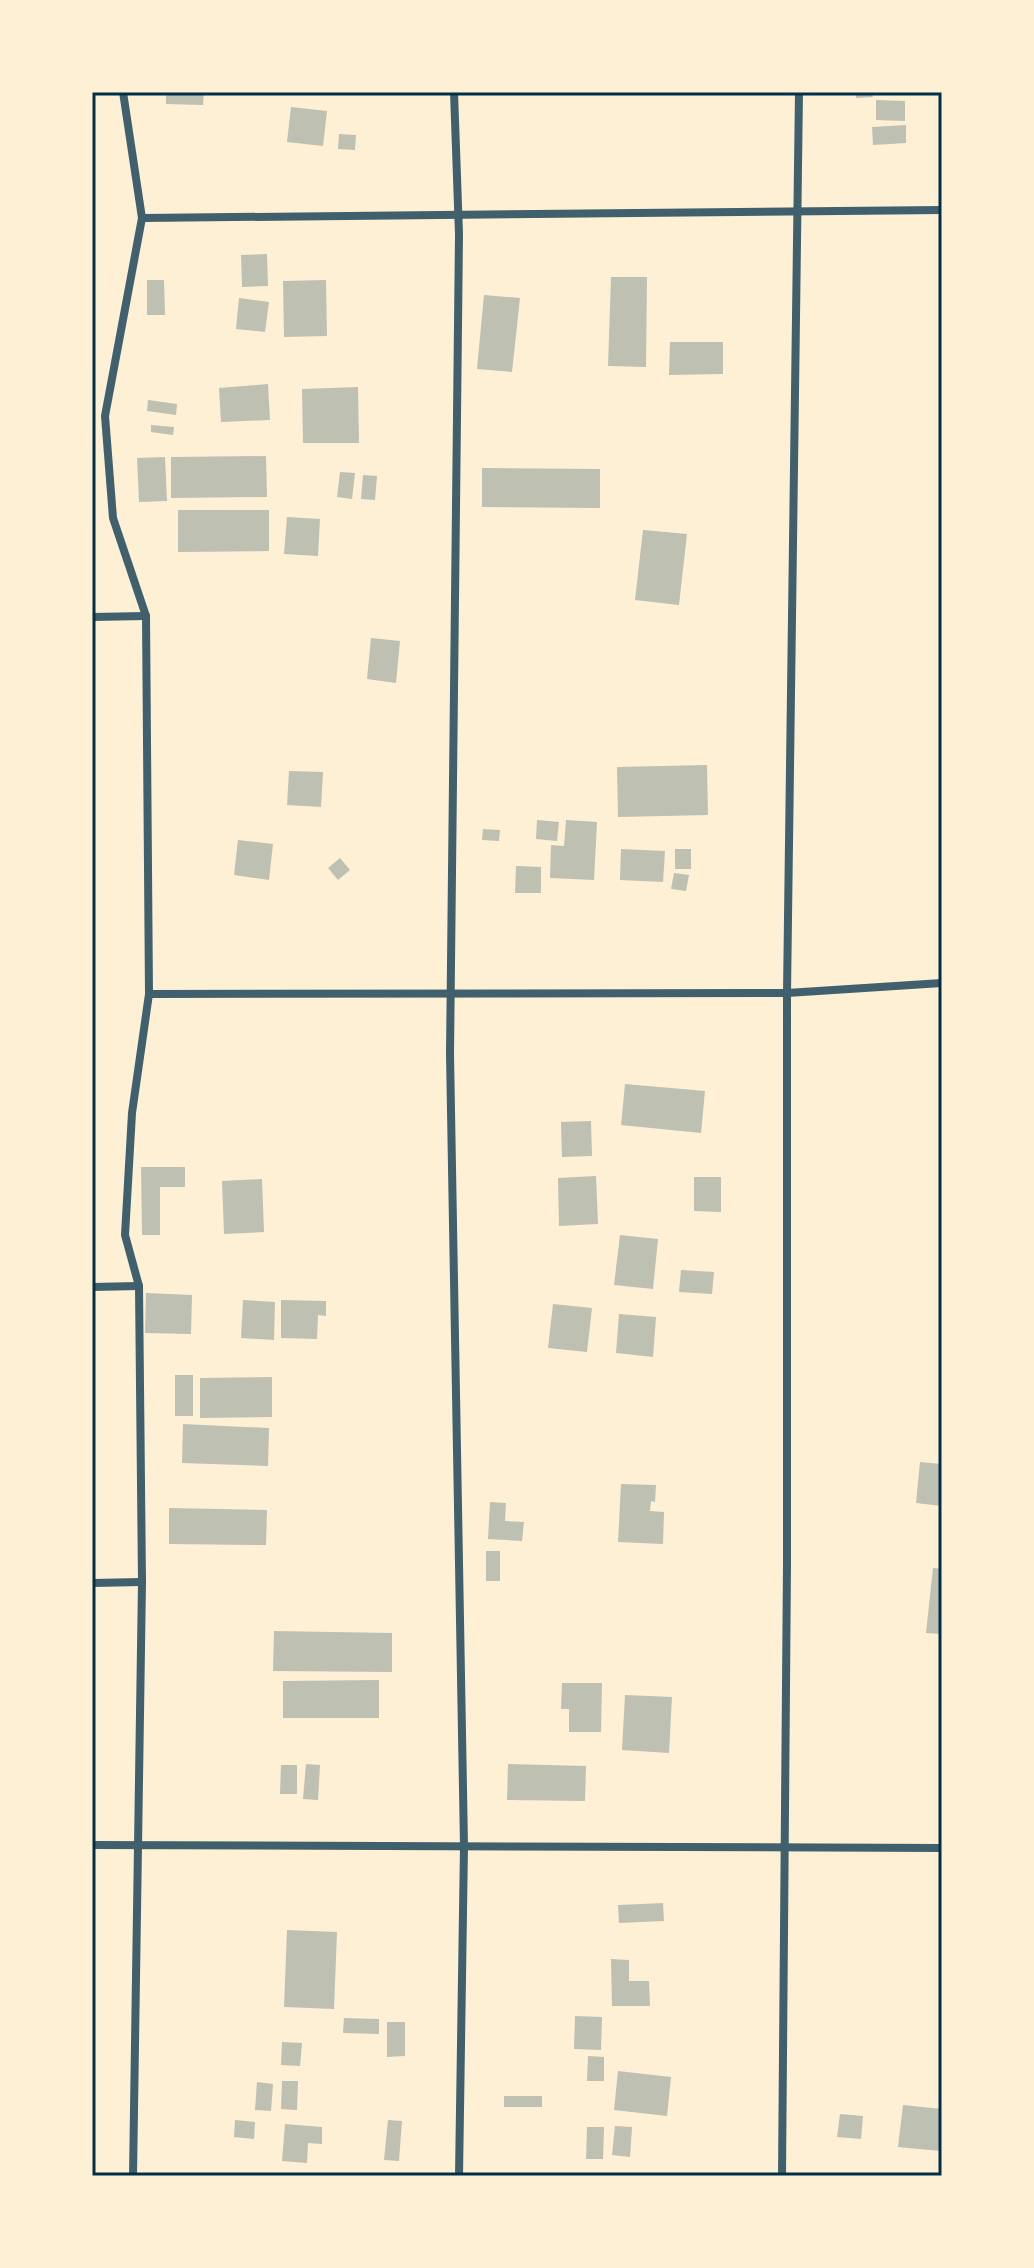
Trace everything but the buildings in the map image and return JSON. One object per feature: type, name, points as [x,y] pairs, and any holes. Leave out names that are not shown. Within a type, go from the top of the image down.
[{"type":"street","points":[[123,92],[142,218],[105,416],[113,518],[146,616],[149,994],[132,1113],[125,1235],[139,1286],[142,1582],[133,2176]]},
{"type":"street","points":[[454,92],[458,215],[450,993],[464,1846],[459,2176]]},
{"type":"street","points":[[782,2176],[787,993],[799,92]]},
{"type":"street","points":[[142,218],[942,210]]},
{"type":"street","points":[[92,617],[146,616]]},
{"type":"street","points":[[149,994],[787,993],[942,983]]},
{"type":"street","points":[[92,1287],[139,1286]]},
{"type":"street","points":[[92,1583],[142,1582]]},
{"type":"street","points":[[92,1845],[942,1848]]}]
